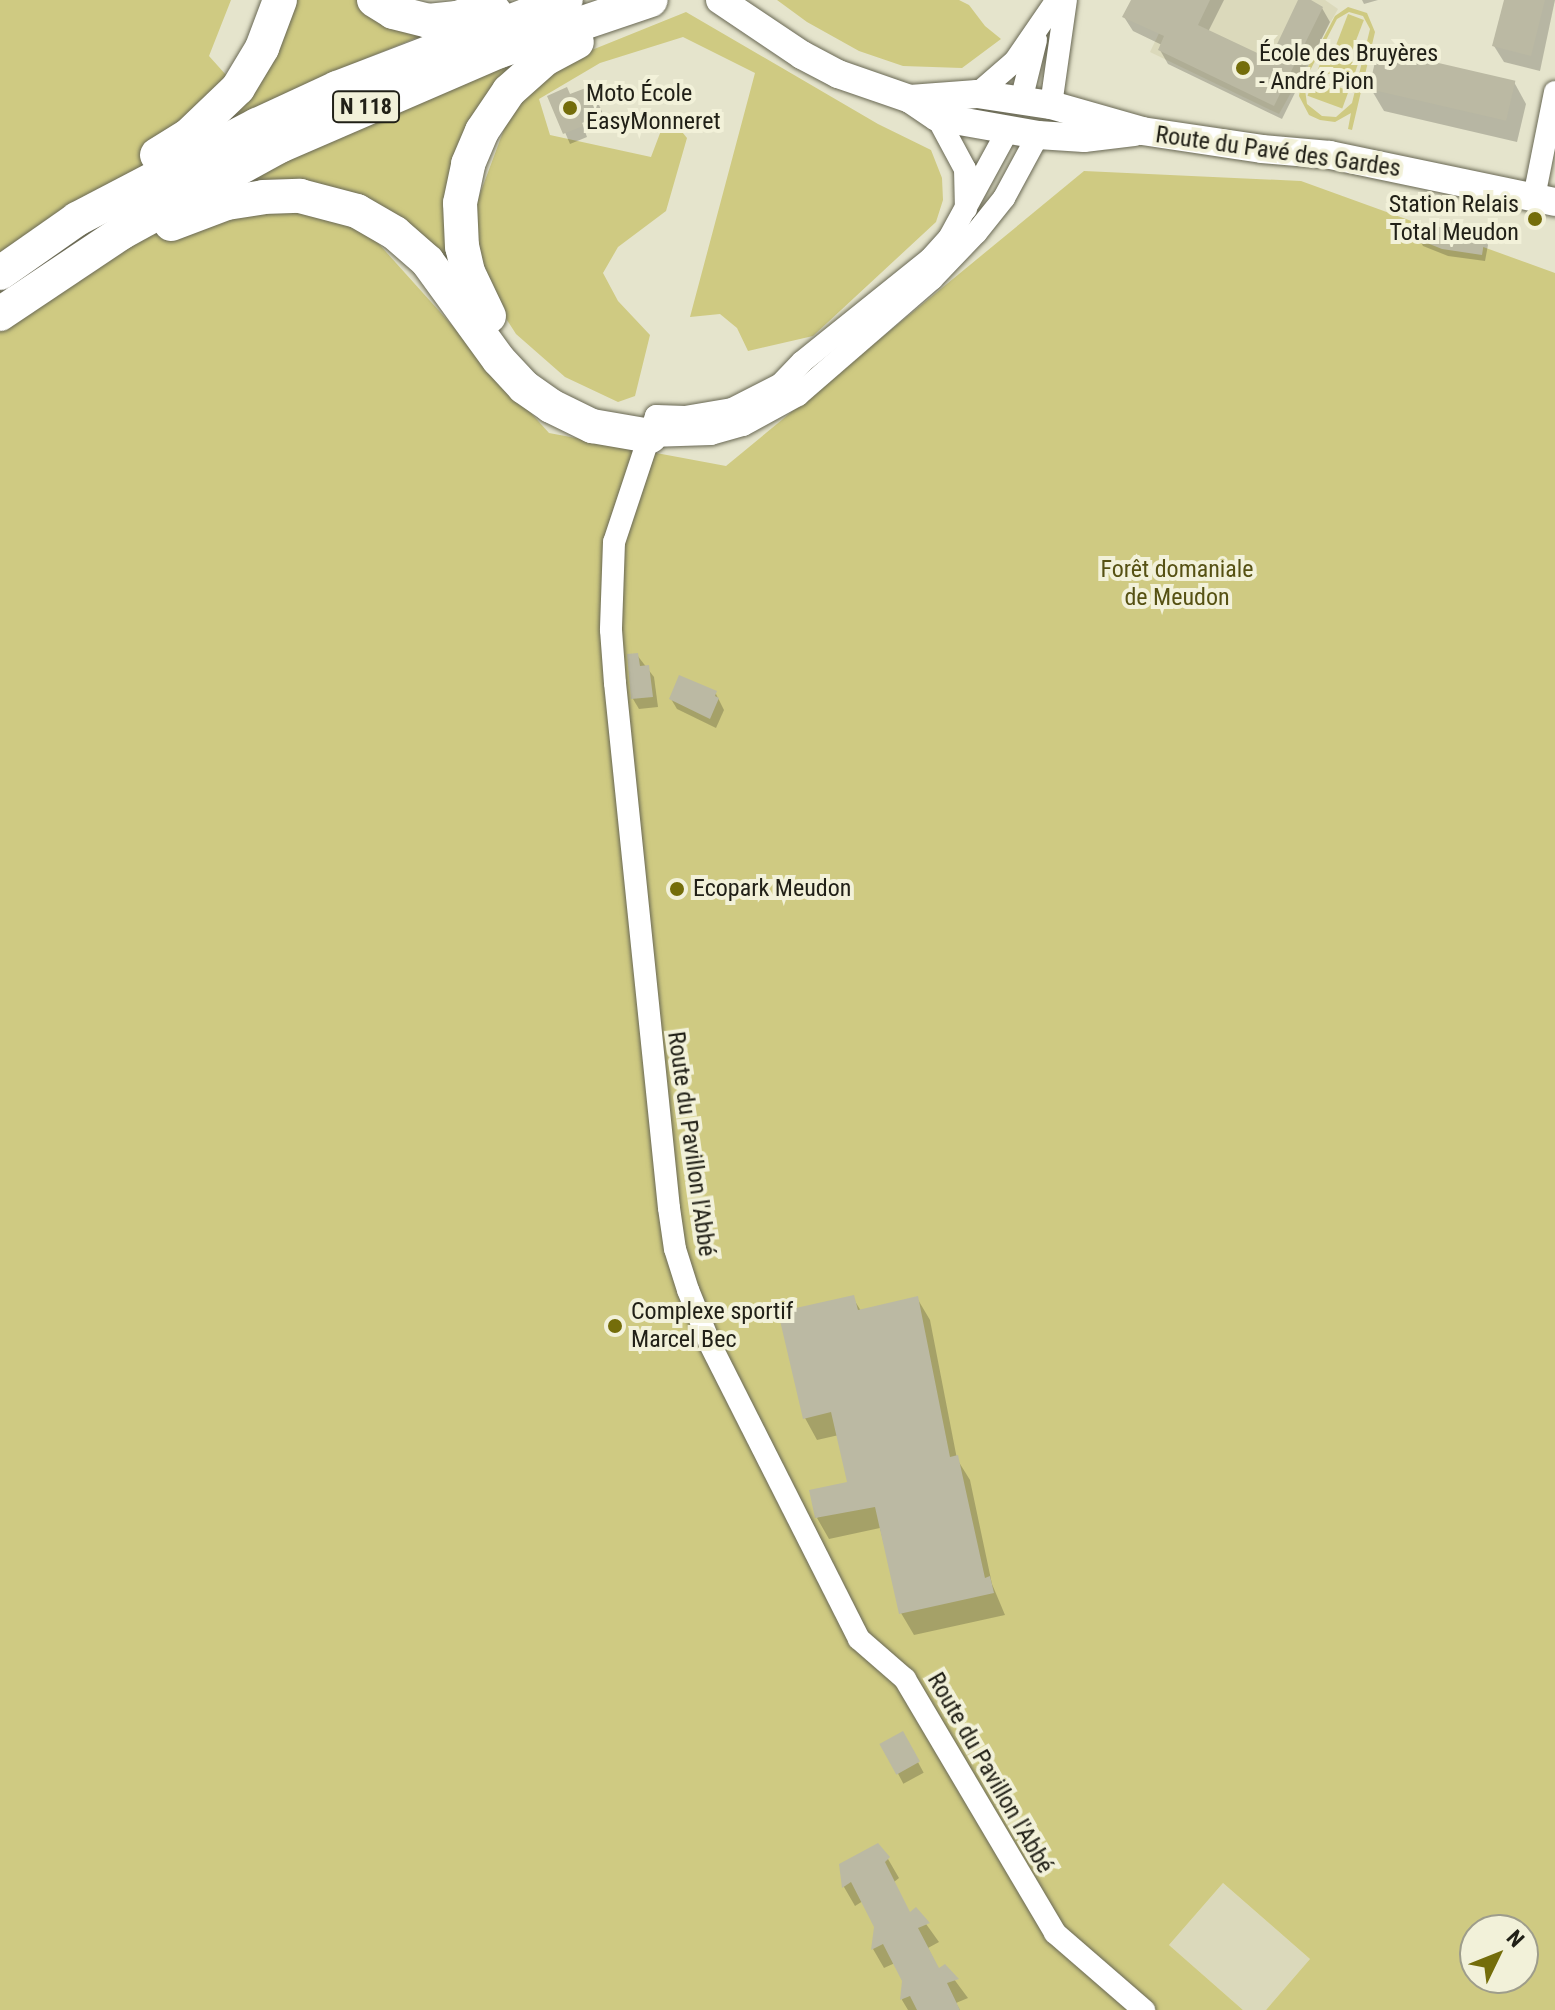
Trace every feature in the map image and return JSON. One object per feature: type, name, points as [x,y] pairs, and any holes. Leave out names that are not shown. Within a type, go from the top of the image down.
[{"type":"highway","points":[[77,219],[103,187],[189,135],[225,104],[249,72],[280,0]]},
{"type":"highway","points":[[374,0],[393,12],[428,21],[457,18],[483,9],[518,18]]},
{"type":"highway","name":"N 118","points":[[0,273],[77,219],[138,185],[337,88],[566,0]]},
{"type":"highway","name":"N 118","points":[[0,314],[96,249],[212,181],[342,117],[500,51],[651,0]]},
{"type":"highway","points":[[653,426],[569,394],[520,359],[495,328],[471,280],[462,247],[460,203],[468,164],[482,131],[498,104],[527,73],[545,59],[596,31],[650,13],[664,0]]},
{"type":"highway","points":[[96,249],[138,242],[172,223],[243,200],[300,196],[340,205],[371,218],[413,247],[439,275],[486,343],[524,387],[551,406],[592,426],[653,426]]},
{"type":"main road","name":"Route du Pavé des Gardes","points":[[720,0],[838,74],[910,99],[937,117],[1038,135],[1084,138],[1142,131]]},
{"type":"main road","name":"Route du Pavé des Gardes","points":[[910,99],[977,94],[1051,105],[1088,113],[1142,131],[1262,149],[1330,155],[1545,200]]},
{"type":"main road","points":[[1008,130],[1021,101]]},
{"type":"main road","points":[[1038,135],[1051,105]]},
{"type":"street","points":[[977,94],[1002,75],[1039,31],[1057,0]]},
{"type":"street","points":[[1051,105],[1066,0]]},
{"type":"street","points":[[1021,101],[1039,31]]},
{"type":"street","points":[[1545,200],[1555,92]]},
{"type":"street","points":[[937,117],[965,169],[966,212]]},
{"type":"street","points":[[653,426],[732,409],[781,384],[802,362],[930,259],[966,212],[1008,130]]},
{"type":"street","points":[[653,426],[711,434],[743,425],[798,395],[932,279],[976,233],[1004,198],[1038,135]]},
{"type":"street","name":"Route du Pavillon l'Abbé","points":[[653,426],[614,542],[611,630],[625,808],[669,1208],[680,1266],[710,1344],[859,1639],[869,1652],[905,1679],[1055,1933],[1144,2010]]},
{"type":"shaded area","name":"École des Bruyères - André Pion","points":[[1175,0],[1325,0],[1338,9],[1279,114],[1150,52]]},
{"type":"shaded area","points":[[1223,1883],[1310,1959],[1266,2010],[1243,2010],[1169,1945]]},
{"type":"green space","name":"Forêt domaniale de Meudon","points":[[0,0],[231,0],[209,56],[244,95],[291,0],[357,0],[361,5],[438,29],[362,60],[536,51],[477,116],[466,293],[333,193],[549,433],[726,466],[1084,171],[1301,181],[1555,273],[1555,2010],[1266,2010],[1310,1959],[1223,1883],[1169,1945],[1243,2010],[0,2010]]},
{"type":"green space","points":[[777,0],[959,0],[969,5],[985,26],[1001,39],[962,68],[903,66],[859,51],[807,22]]},
{"type":"green space","points":[[1348,7],[1367,13],[1375,32],[1352,130],[1348,129],[1351,113],[1335,122],[1320,120],[1309,115],[1299,96],[1302,78],[1335,16]],"holes":[[[1349,12],[1363,16],[1370,29],[1352,103],[1336,117],[1322,116],[1307,104],[1304,82],[1337,19]]]},
{"type":"green space","points":[[686,12],[878,124],[931,150],[942,178],[943,200],[936,222],[813,336],[748,351],[737,328],[720,314],[690,317],[755,73],[683,37],[600,63],[539,99],[550,135],[651,157],[662,128],[678,127],[687,138],[666,211],[618,247],[603,273],[618,301],[650,335],[635,396],[618,402],[565,377],[516,334],[487,289],[477,251],[474,210],[510,113],[535,87],[572,58]]},
{"type":"green space","points":[[1348,14],[1364,20],[1352,52],[1336,46]]},
{"type":"green space","points":[[1324,52],[1358,64],[1352,82],[1318,70]]},
{"type":"green space","points":[[1314,78],[1349,91],[1342,109],[1308,96]]},
{"type":"building","points":[[1131,0],[1210,0],[1198,25],[1270,59],[1298,0],[1311,0],[1323,7],[1274,106],[1158,50],[1164,36],[1122,17]]},
{"type":"building","points":[[1504,0],[1545,0],[1531,56],[1492,46]]},
{"type":"building","points":[[1378,49],[1515,81],[1506,121],[1369,89]]},
{"type":"building","name":"Moto École EasyMonneret","points":[[591,86],[599,103],[578,112],[583,126],[563,134],[547,96],[567,87],[570,94]]},
{"type":"building","points":[[1420,223],[1485,236],[1482,255],[1442,249],[1417,239]]},
{"type":"building","points":[[638,653],[640,666],[649,665],[653,697],[631,699],[627,654]]},
{"type":"building","points":[[679,675],[717,691],[715,696],[719,698],[710,719],[669,699]]},
{"type":"building","points":[[854,1295],[858,1310],[918,1296],[950,1457],[958,1455],[985,1578],[990,1576],[994,1593],[899,1614],[875,1507],[815,1518],[809,1490],[847,1482],[831,1412],[803,1419],[778,1312]]},
{"type":"building","points":[[903,1731],[920,1762],[896,1775],[879,1744]]},
{"type":"building","points":[[878,1843],[890,1857],[885,1862],[910,1912],[916,1907],[930,1923],[918,1928],[939,1968],[945,1964],[959,1979],[947,1983],[960,2010],[917,2010],[910,1996],[900,2000],[902,1981],[883,1944],[871,1950],[874,1927],[851,1882],[842,1888],[839,1864]]},
{"type":"place","name":"École des Bruyères - André Pion","points":[[1243,68]]},
{"type":"place","name":"Moto École EasyMonneret","points":[[570,108]]},
{"type":"place","name":"Station Relais Total Meudon","points":[[1535,219]]},
{"type":"place","name":"Ecopark Meudon","points":[[677,889]]},
{"type":"place","name":"Complexe sportif Marcel Bec","points":[[615,1326]]}]
